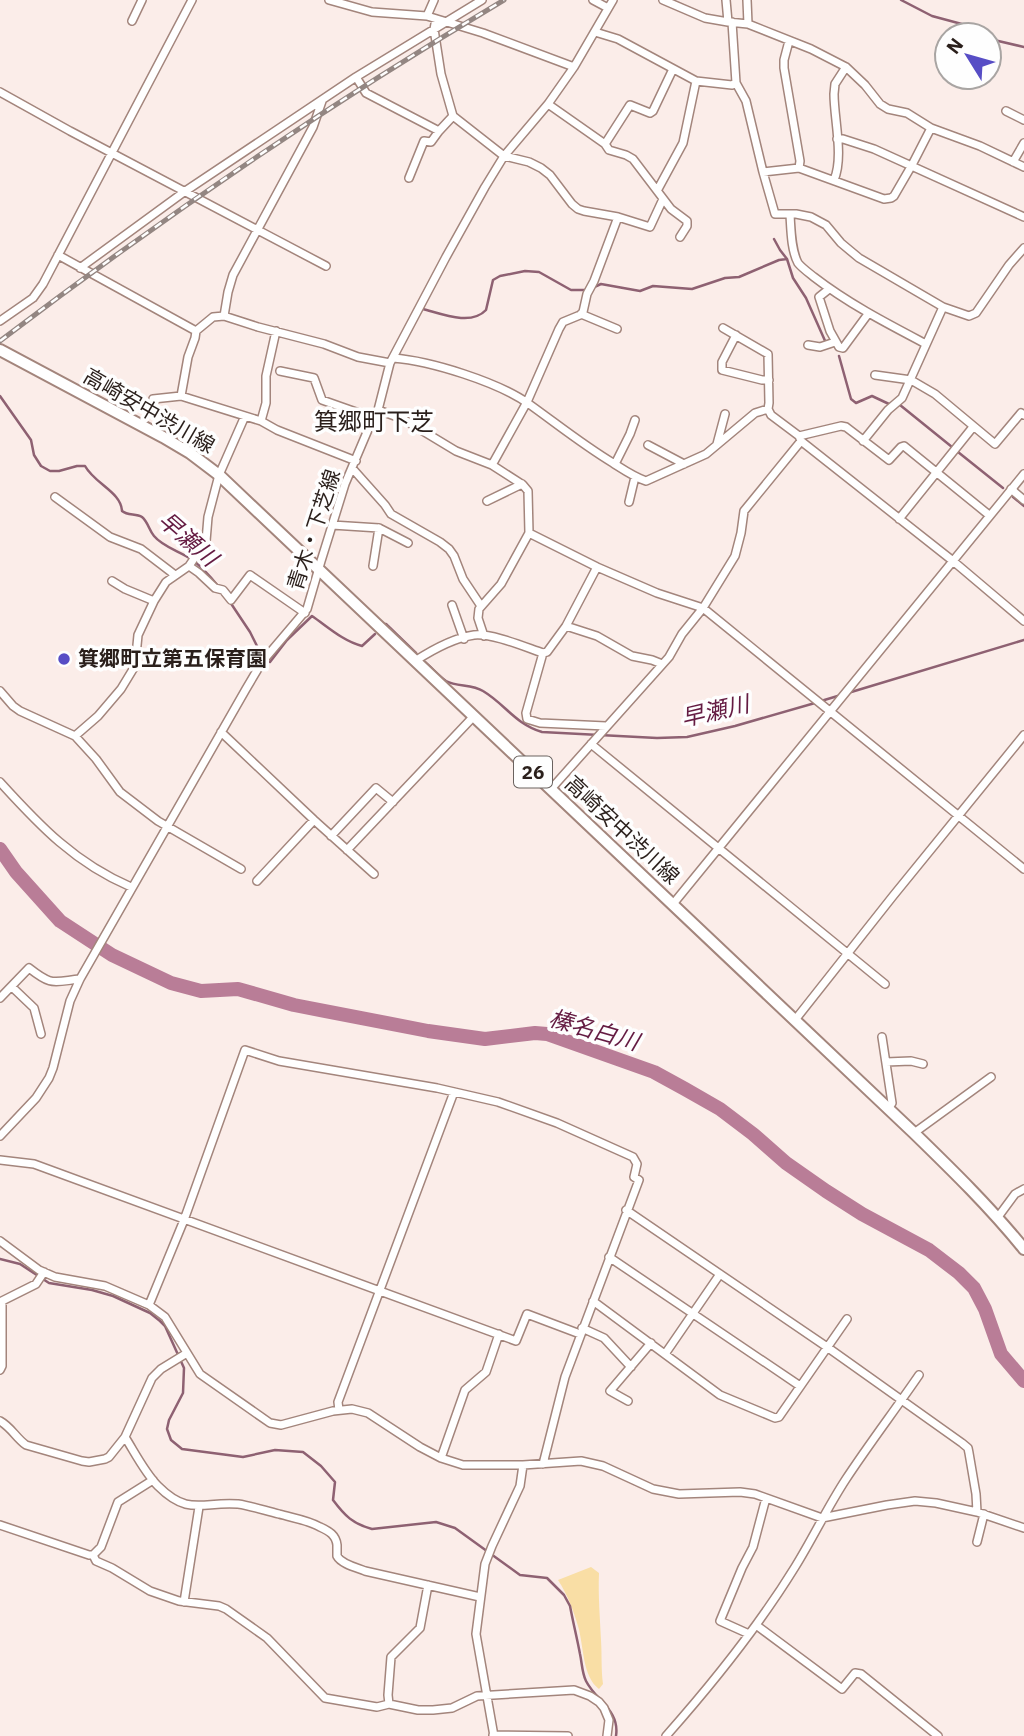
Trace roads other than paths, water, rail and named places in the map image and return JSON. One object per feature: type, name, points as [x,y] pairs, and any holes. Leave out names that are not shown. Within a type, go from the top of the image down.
[{"type":"main road","name":"高崎安中渋川線","points":[[0,350],[163,437],[219,475],[914,1133],[998,1217],[1024,1249]]},
{"type":"street","points":[[132,21],[142,0]]},
{"type":"street","points":[[0,321],[33,298],[43,284],[192,0]]},
{"type":"street","points":[[329,0],[372,12],[427,16],[484,33],[574,67]]},
{"type":"street","points":[[427,16],[434,0]]},
{"type":"street","points":[[80,268],[184,192],[356,78],[482,0]]},
{"type":"street","points":[[593,0],[608,8]]},
{"type":"street","name":"青木・下芝線","points":[[0,1136],[36,1098],[49,1078],[70,1001],[80,979],[262,663],[305,613],[332,525],[354,464],[378,410],[392,360],[446,257],[504,156],[548,104],[574,67],[613,0]]},
{"type":"street","points":[[663,0],[681,4],[705,18],[748,23],[811,49],[846,67],[888,110],[907,113],[931,128],[981,146],[1024,166]]},
{"type":"street","points":[[726,0],[736,83],[746,102],[775,214],[811,217],[826,225],[841,243],[859,258],[943,307],[969,316],[976,313],[1024,248]]},
{"type":"street","points":[[747,0],[748,23]]},
{"type":"street","points":[[436,19],[434,29],[441,74],[453,116],[504,156],[541,168],[578,209],[650,227],[663,199]]},
{"type":"street","points":[[595,32],[618,39],[696,81],[732,85],[736,83]]},
{"type":"street","points":[[789,41],[784,68],[799,168]]},
{"type":"street","points":[[834,180],[838,160],[834,94],[838,79],[846,67]]},
{"type":"street","points":[[605,144],[631,105],[645,113],[653,111],[673,69]]},
{"type":"street","points":[[356,78],[366,93],[439,131]]},
{"type":"street","points":[[657,189],[683,143],[696,81]]},
{"type":"street","points":[[0,92],[326,266]]},
{"type":"street","points":[[225,316],[233,275],[313,127],[322,101]]},
{"type":"street","points":[[548,104],[605,144],[609,150],[633,159],[671,209],[687,221],[680,237]]},
{"type":"street","points":[[1006,111],[1024,120]]},
{"type":"street","points":[[409,178],[424,141],[431,142],[453,116]]},
{"type":"street","points":[[763,172],[799,168],[887,199],[894,196],[931,128]]},
{"type":"street","points":[[837,139],[874,149],[912,164],[1024,217]]},
{"type":"street","points":[[1013,162],[1024,143]]},
{"type":"street","points":[[790,215],[791,236],[798,262],[829,289],[868,314],[926,344]]},
{"type":"street","points":[[581,314],[618,217]]},
{"type":"street","points":[[58,255],[196,331]]},
{"type":"street","points":[[829,289],[819,297],[839,347],[843,348],[868,314]]},
{"type":"street","points":[[863,441],[893,404],[902,398],[943,307]]},
{"type":"street","points":[[492,465],[527,402],[563,322],[581,314],[617,329]]},
{"type":"street","points":[[181,396],[196,331],[213,317],[225,316],[324,344],[358,357],[409,359],[481,379],[527,402],[582,444],[646,481],[706,454],[755,413],[768,410]]},
{"type":"street","points":[[723,328],[768,354],[768,410],[771,415],[1024,621]]},
{"type":"street","points":[[261,421],[276,331]]},
{"type":"street","points":[[736,335],[722,362],[722,370],[769,380]]},
{"type":"street","points":[[808,345],[820,347],[835,342]]},
{"type":"street","points":[[280,371],[314,379],[323,400],[373,418]]},
{"type":"street","points":[[875,375],[911,380],[935,394],[995,444],[1021,414],[1024,415]]},
{"type":"street","points":[[153,400],[181,396],[261,421],[354,464],[391,514],[449,549],[481,606]]},
{"type":"street","points":[[378,410],[402,419],[456,451],[492,465],[522,484],[528,491],[529,533],[502,584],[479,609],[478,618],[484,636]]},
{"type":"street","points":[[717,444],[725,414]]},
{"type":"street","points":[[75,736],[98,716],[131,675],[135,666],[138,635],[153,601],[166,582],[192,562],[206,541],[208,517],[219,475],[245,416]]},
{"type":"street","points":[[614,464],[635,420]]},
{"type":"street","points":[[551,789],[669,657],[735,556],[744,511],[804,434],[846,427],[889,460],[904,446],[989,515]]},
{"type":"street","points":[[899,519],[973,427]]},
{"type":"street","points":[[648,445],[684,464]]},
{"type":"street","points":[[673,904],[828,709],[838,701],[1024,474]]},
{"type":"street","points":[[629,502],[635,477]]},
{"type":"street","points":[[487,501],[522,484]]},
{"type":"street","points":[[1011,489],[1024,500]]},
{"type":"street","points":[[55,497],[110,537],[141,549],[175,575]]},
{"type":"street","points":[[332,525],[379,528],[408,543]]},
{"type":"street","points":[[373,566],[379,528]]},
{"type":"street","points":[[529,533],[657,593],[703,608],[1024,869]]},
{"type":"street","points":[[192,562],[200,573],[231,600],[250,575],[305,613]]},
{"type":"street","points":[[597,567],[566,626],[550,649],[543,653],[526,713],[527,719],[540,723],[605,728]]},
{"type":"street","points":[[112,581],[153,601]]},
{"type":"street","points":[[452,604],[464,639]]},
{"type":"street","points":[[566,626],[597,636],[632,656],[662,664]]},
{"type":"street","points":[[415,661],[436,648],[476,635],[500,638],[543,653]]},
{"type":"street","points":[[0,691],[20,711],[75,736],[120,792],[166,826],[241,869]]},
{"type":"street","points":[[347,849],[474,716]]},
{"type":"street","points":[[221,732],[374,874]]},
{"type":"street","points":[[795,1020],[1023,737]]},
{"type":"street","points":[[592,742],[886,984]]},
{"type":"street","points":[[0,782],[39,824],[70,851],[129,891]]},
{"type":"street","points":[[331,836],[376,788],[393,802]]},
{"type":"street","points":[[257,881],[314,820]]},
{"type":"street","points":[[0,998],[29,968],[44,981],[80,979]]},
{"type":"street","points":[[12,986],[34,1008],[40,1034]]},
{"type":"street","points":[[881,1037],[892,1103],[888,1109]]},
{"type":"street","points":[[149,1305],[184,1220],[244,1049],[279,1061],[454,1092],[513,1107],[557,1124],[633,1157],[637,1164],[634,1177],[639,1181],[565,1377],[542,1464]]},
{"type":"street","points":[[886,1062],[911,1060],[923,1064]]},
{"type":"street","points":[[914,1133],[990,1077]]},
{"type":"street","points":[[339,1410],[338,1402],[454,1092]]},
{"type":"street","points":[[0,1160],[34,1164],[516,1341],[527,1314],[604,1338],[631,1367]]},
{"type":"street","points":[[998,1217],[1015,1194],[1024,1189]]},
{"type":"street","points":[[626,1210],[968,1448],[981,1513],[977,1542]]},
{"type":"street","points":[[0,1241],[43,1273],[104,1286],[149,1305],[165,1317],[182,1356],[200,1374],[270,1423],[281,1426],[352,1409],[368,1413],[441,1458],[463,1465],[581,1461],[603,1466],[653,1489],[679,1494],[755,1494],[822,1518],[915,1501],[981,1513],[1024,1528]]},
{"type":"street","points":[[609,1257],[800,1386]]},
{"type":"street","points":[[0,1370],[1,1301],[37,1282],[43,1273]]},
{"type":"street","points":[[665,1354],[720,1274]]},
{"type":"street","points":[[593,1301],[726,1399],[775,1418],[779,1417],[848,1319]]},
{"type":"street","points":[[441,1458],[465,1390],[486,1372],[499,1334]]},
{"type":"street","points":[[628,1401],[610,1391],[651,1343]]},
{"type":"street","points":[[0,1421],[26,1445],[82,1461],[106,1459],[125,1437],[152,1378],[182,1356]]},
{"type":"street","points":[[667,1736],[756,1625],[796,1567],[846,1479],[919,1376]]},
{"type":"street","points":[[125,1437],[159,1488],[191,1506],[244,1505],[318,1525],[334,1536],[337,1541],[337,1556],[344,1562],[365,1571],[480,1597]]},
{"type":"street","points":[[523,1465],[520,1486],[487,1557],[476,1634],[494,1736],[568,1736]]},
{"type":"street","points":[[93,1555],[101,1546],[118,1502],[153,1480]]},
{"type":"street","points":[[749,1634],[720,1621],[753,1547],[766,1498]]},
{"type":"street","points":[[184,1602],[199,1507]]},
{"type":"street","points":[[0,1525],[93,1555]]},
{"type":"street","points":[[93,1555],[96,1561],[143,1588],[184,1602],[226,1609],[267,1638],[325,1698],[377,1707],[390,1703],[418,1710],[443,1710],[477,1696],[575,1690],[583,1692],[604,1708],[609,1720],[607,1736]]},
{"type":"street","points":[[390,1703],[388,1695],[391,1657],[420,1628],[428,1585]]},
{"type":"street","points":[[756,1625],[842,1689],[855,1672],[861,1674],[938,1736]]},
{"type":"waterway","points":[[901,0],[932,16],[984,30],[994,40],[1024,47]]},
{"type":"waterway","points":[[774,239],[787,259],[793,278],[806,298],[826,343]]},
{"type":"waterway","points":[[592,288],[601,284],[640,291],[653,286],[692,289],[725,278],[739,277],[787,259]]},
{"type":"waterway","points":[[423,309],[464,318],[480,315],[486,310],[493,280],[525,271],[539,272],[571,290],[586,290]]},
{"type":"waterway","points":[[839,356],[851,399],[856,403],[872,396],[889,404]]},
{"type":"waterway","name":"早瀬川","points":[[0,396],[31,440],[34,455],[41,466],[50,471],[85,466],[117,498],[122,511],[142,517],[158,540],[195,562],[218,586]]},
{"type":"waterway","points":[[900,405],[952,447]]},
{"type":"waterway","points":[[958,452],[1003,488]]},
{"type":"waterway","points":[[1013,497],[1024,506]]},
{"type":"waterway","name":"早瀬川","points":[[230,602],[260,652]]},
{"type":"waterway","name":"早瀬川","points":[[270,662],[287,640],[312,616],[355,644],[362,646],[375,634]]},
{"type":"waterway","name":"早瀬川","points":[[383,624],[416,653]]},
{"type":"waterway","name":"早瀬川","points":[[848,693],[1024,640]]},
{"type":"waterway","name":"早瀬川","points":[[425,662],[446,681],[483,691],[524,724],[542,732],[687,737],[815,703]]},
{"type":"waterway","name":"早瀬川","points":[[821,701],[841,695]]},
{"type":"waterway","name":"榛名白川","points":[[0,849],[16,872],[60,921],[112,955],[171,983],[201,991],[238,989],[294,1005],[428,1031],[485,1039],[547,1034],[654,1072],[720,1109],[786,1163],[826,1191],[929,1250],[959,1273],[974,1288],[985,1309],[1001,1354],[1024,1381]]},
{"type":"waterway","points":[[0,1259],[20,1264],[49,1283],[113,1296],[150,1313],[165,1326],[184,1368],[183,1393],[167,1429],[171,1440],[182,1449],[243,1457],[275,1450],[303,1452],[335,1482],[333,1500],[354,1522],[372,1529],[436,1522],[455,1528],[520,1575],[547,1578],[564,1595],[570,1606],[585,1678],[590,1688],[611,1712],[616,1736]]},
{"type":"railway","points":[[0,341],[122,250],[247,163],[504,0]]},
{"type":"place","name":"箕郷町立第五保育園","points":[[64,659]]},
{"type":"district","name":"箕郷町下芝","points":[[374,422]]}]
